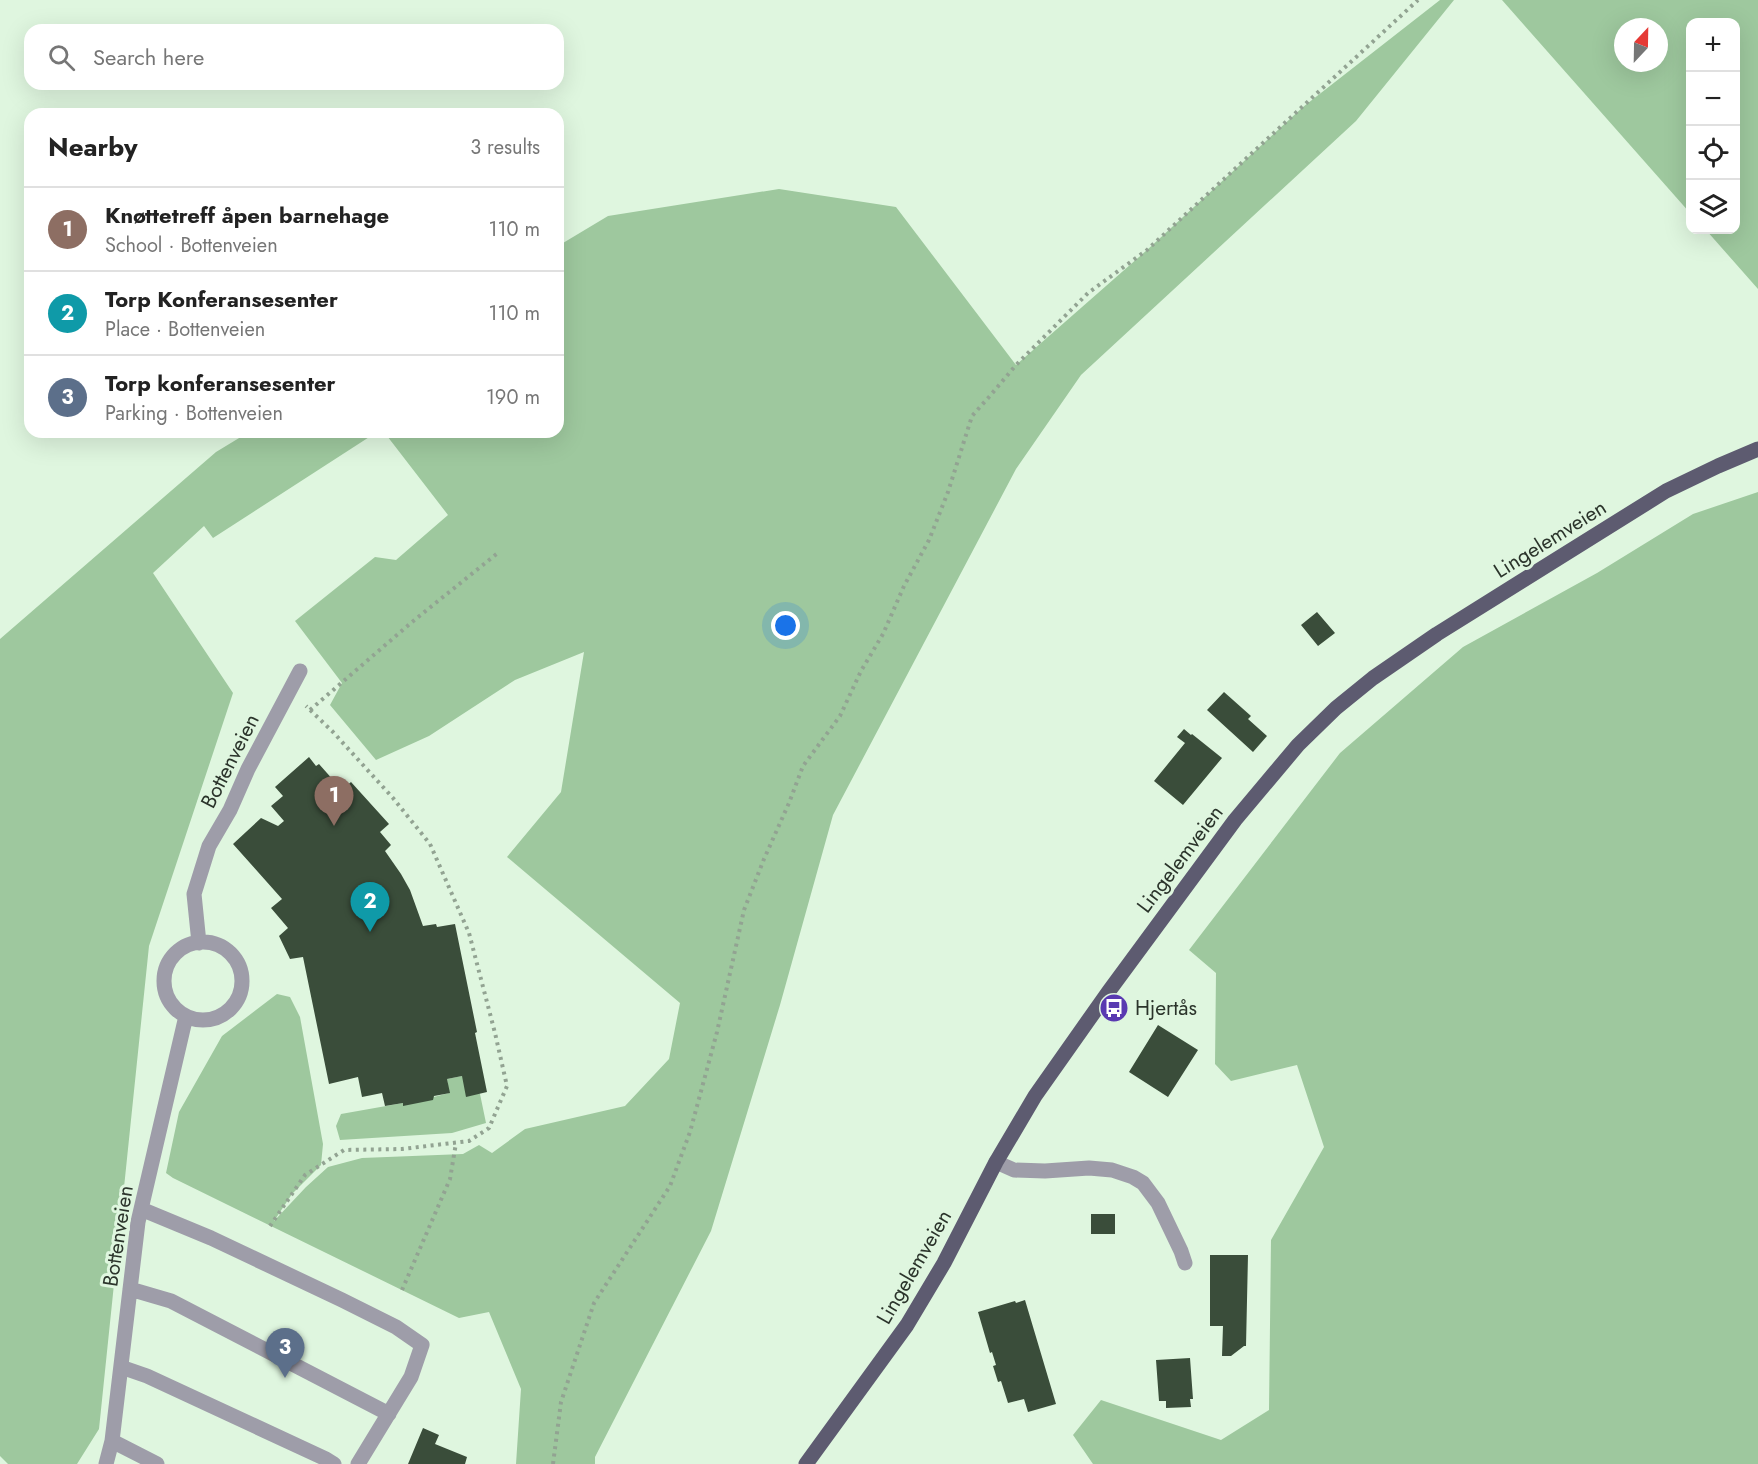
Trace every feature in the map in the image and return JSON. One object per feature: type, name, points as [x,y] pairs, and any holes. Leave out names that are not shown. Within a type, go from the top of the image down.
[{"type":"main road","name":"Lingelemveien","points":[[806,1464],[908,1325],[944,1263],[996,1162],[1035,1096],[1235,820],[1298,745],[1336,708],[1373,678],[1437,634],[1666,491],[1758,449]]},
{"type":"street","name":"Bottenveien","points":[[199,943],[194,894],[209,846],[230,810],[300,671]]},
{"type":"street","points":[[206,942],[219,946],[230,954],[238,965],[242,978],[235,1003],[225,1013],[213,1019],[200,1020],[186,1016],[169,1000],[165,989],[164,977],[167,965],[174,955],[183,948],[199,943],[206,942]]},
{"type":"street","name":"Bottenveien","points":[[106,1464],[112,1441],[141,1209],[186,1016]]},
{"type":"street","points":[[996,1162],[1014,1170],[1045,1171],[1089,1168],[1112,1170],[1133,1177],[1143,1183],[1158,1203],[1185,1263]]},
{"type":"street","points":[[141,1209],[211,1238],[396,1327],[422,1346],[411,1377],[358,1464]]},
{"type":"street","points":[[130,1289],[171,1301],[389,1414]]},
{"type":"street","points":[[121,1367],[147,1376],[334,1464]]},
{"type":"street","points":[[112,1441],[157,1464]]},
{"type":"path","points":[[553,1464],[561,1402],[594,1303],[670,1186],[690,1132],[717,1032],[744,910],[764,859],[803,766],[840,716],[929,540],[948,492],[972,416],[1016,365],[1088,293],[1147,250],[1418,0]]},
{"type":"path","points":[[310,710],[412,622],[499,552]]},
{"type":"path","points":[[270,1226],[305,1175],[344,1150],[402,1149],[470,1141],[489,1128],[507,1086],[468,933],[430,844],[393,798],[322,722]]},
{"type":"path","points":[[402,1290],[450,1179],[456,1143]]},
{"type":"green space","points":[[1440,0],[1454,0],[1356,121],[1081,375],[1016,469],[833,815],[780,1005],[711,1231],[595,1457],[595,1464],[516,1464],[521,1389],[489,1312],[459,1318],[166,1173],[179,1112],[222,1036],[277,994],[290,997],[300,1017],[323,1144],[321,1165],[292,1194],[274,1221],[328,1167],[362,1158],[463,1154],[479,1145],[492,1153],[525,1129],[625,1106],[669,1059],[680,1003],[507,857],[561,792],[584,652],[515,680],[429,736],[376,760],[330,705],[342,683],[295,621],[375,557],[396,560],[448,515],[389,438],[564,438],[564,242],[608,216],[779,189],[896,207],[1016,365],[1147,250],[1303,107]]},
{"type":"green space","points":[[1502,0],[1758,0],[1758,289],[1710,234],[1740,234],[1740,18],[1686,18],[1686,208]]},
{"type":"green space","points":[[239,438],[368,438],[213,538],[204,526],[153,573],[233,693],[149,946],[99,1429],[77,1464],[8,1464],[0,1456],[0,639],[216,452]]},
{"type":"green space","points":[[1758,492],[1758,1464],[1093,1464],[1073,1435],[1101,1400],[1221,1440],[1269,1410],[1271,1240],[1324,1147],[1297,1065],[1231,1081],[1215,1064],[1216,973],[1189,950],[1340,753],[1463,647],[1597,573],[1693,514]]},
{"type":"green space","points":[[462,1076],[480,1094],[486,1123],[452,1133],[340,1140],[336,1126],[341,1114],[403,1103],[403,1105],[449,1093],[447,1079]]},
{"type":"building","points":[[1317,612],[1335,633],[1318,646],[1301,625]]},
{"type":"building","points":[[1224,692],[1251,716],[1248,719],[1267,736],[1253,752],[1207,710]]},
{"type":"building","points":[[1184,729],[1222,758],[1183,805],[1154,781],[1185,743],[1177,737]]},
{"type":"building","points":[[309,757],[316,766],[319,764],[342,790],[351,782],[389,824],[380,832],[391,845],[385,851],[410,890],[423,926],[436,924],[437,927],[455,924],[487,1092],[466,1097],[462,1076],[447,1079],[450,1093],[434,1096],[433,1100],[403,1106],[403,1103],[385,1106],[382,1093],[362,1097],[358,1077],[329,1084],[303,957],[290,959],[279,936],[288,928],[271,908],[282,899],[233,844],[261,818],[278,826],[284,821],[271,806],[283,796],[275,787]]},
{"type":"building","points":[[1158,1025],[1198,1050],[1168,1097],[1129,1072]]},
{"type":"building","points":[[1091,1214],[1115,1214],[1115,1234],[1091,1234]]},
{"type":"building","points":[[1210,1255],[1248,1255],[1246,1346],[1231,1356],[1222,1356],[1223,1326],[1210,1326]]},
{"type":"building","points":[[1025,1300],[1056,1404],[1028,1412],[1024,1399],[1008,1403],[1001,1381],[998,1382],[993,1366],[996,1365],[992,1352],[990,1353],[978,1312]]},
{"type":"building","points":[[1190,1358],[1193,1399],[1190,1399],[1191,1407],[1166,1408],[1166,1401],[1159,1401],[1156,1360]]},
{"type":"building","points":[[423,1428],[439,1435],[435,1444],[467,1457],[465,1464],[408,1464]]},
{"type":"place","name":"Knøttetreff åpen barnehage","points":[[334,826]]},
{"type":"place","name":"Torp Konferansesenter","points":[[370,932]]},
{"type":"place","name":"Hjertås","points":[[1114,1008]]},
{"type":"place","name":"Torp konferansesenter","points":[[285,1378]]}]
